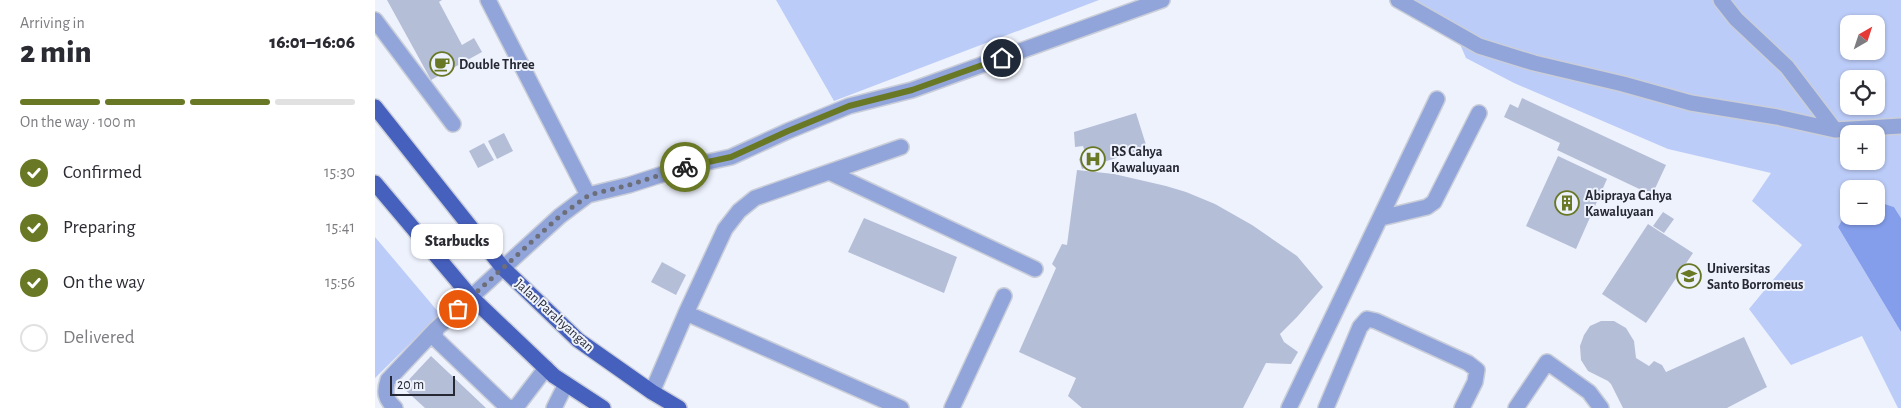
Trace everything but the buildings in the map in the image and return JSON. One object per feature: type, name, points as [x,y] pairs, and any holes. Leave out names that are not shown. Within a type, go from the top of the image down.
[{"type":"main road","name":"Jalan Parahyangan","points":[[375,107],[503,268],[578,340],[679,408]]},
{"type":"main road","points":[[375,183],[471,297],[546,368],[566,384],[603,408]]},
{"type":"street","points":[[488,0],[589,195]]},
{"type":"street","points":[[395,408],[386,396],[385,388],[389,380],[436,329],[560,216],[589,195],[629,185],[685,167],[731,157],[849,106],[912,90],[1162,0]]},
{"type":"street","points":[[1398,0],[1479,46],[1534,63],[1623,84],[1691,103],[1777,117],[1835,130],[1901,126]]},
{"type":"street","points":[[1721,0],[1736,19],[1787,67],[1835,130]]},
{"type":"street","points":[[375,20],[453,124]]},
{"type":"street","points":[[1289,408],[1437,99]]},
{"type":"street","points":[[1381,218],[1427,207],[1433,202],[1479,113]]},
{"type":"street","points":[[653,392],[686,313],[725,229],[739,211],[755,198],[901,147]]},
{"type":"street","points":[[829,172],[1035,268]]},
{"type":"street","points":[[952,408],[1004,296]]},
{"type":"street","points":[[686,313],[901,408]]},
{"type":"street","points":[[1326,408],[1360,326],[1367,319],[1376,321],[1459,359],[1477,370],[1475,382],[1462,408]]},
{"type":"street","points":[[436,329],[435,336],[437,340],[507,407],[516,407],[546,368]]},
{"type":"street","points":[[1516,408],[1547,362],[1589,392],[1601,408]]},
{"type":"street","points":[[554,408],[566,384]]},
{"type":"shaded area","points":[[776,0],[1099,0],[834,101]]},
{"type":"shaded area","points":[[1408,0],[1901,0],[1901,218],[1894,207],[1885,204],[1885,180],[1840,180],[1840,224],[1838,227],[1901,332],[1901,408],[1898,408],[1862,336],[1791,365],[1749,309],[1802,245],[1752,201],[1771,173],[1668,149],[1514,83],[1466,58],[1449,19]]},
{"type":"shaded area","points":[[375,237],[440,314],[375,378]]},
{"type":"water","points":[[1885,204],[1894,207],[1901,218],[1901,332],[1838,227],[1840,224],[1885,225]]},
{"type":"way so far","points":[[458,309],[560,216],[589,195],[629,185],[685,167]]},
{"type":"place","name":"Double Three","points":[[442,64]]},
{"type":"place","name":"RS Cahya Kawaluyaan","points":[[1093,159]]},
{"type":"place","name":"Abipraya Cahya Kawaluyaan","points":[[1567,203]]},
{"type":"place","name":"Universitas Santo Borromeus","points":[[1689,276]]},
{"type":"place","name":"Starbucks","points":[[458,309]]},
{"type":"route","points":[[685,167],[731,157],[849,106],[912,90],[1002,58]]}]
